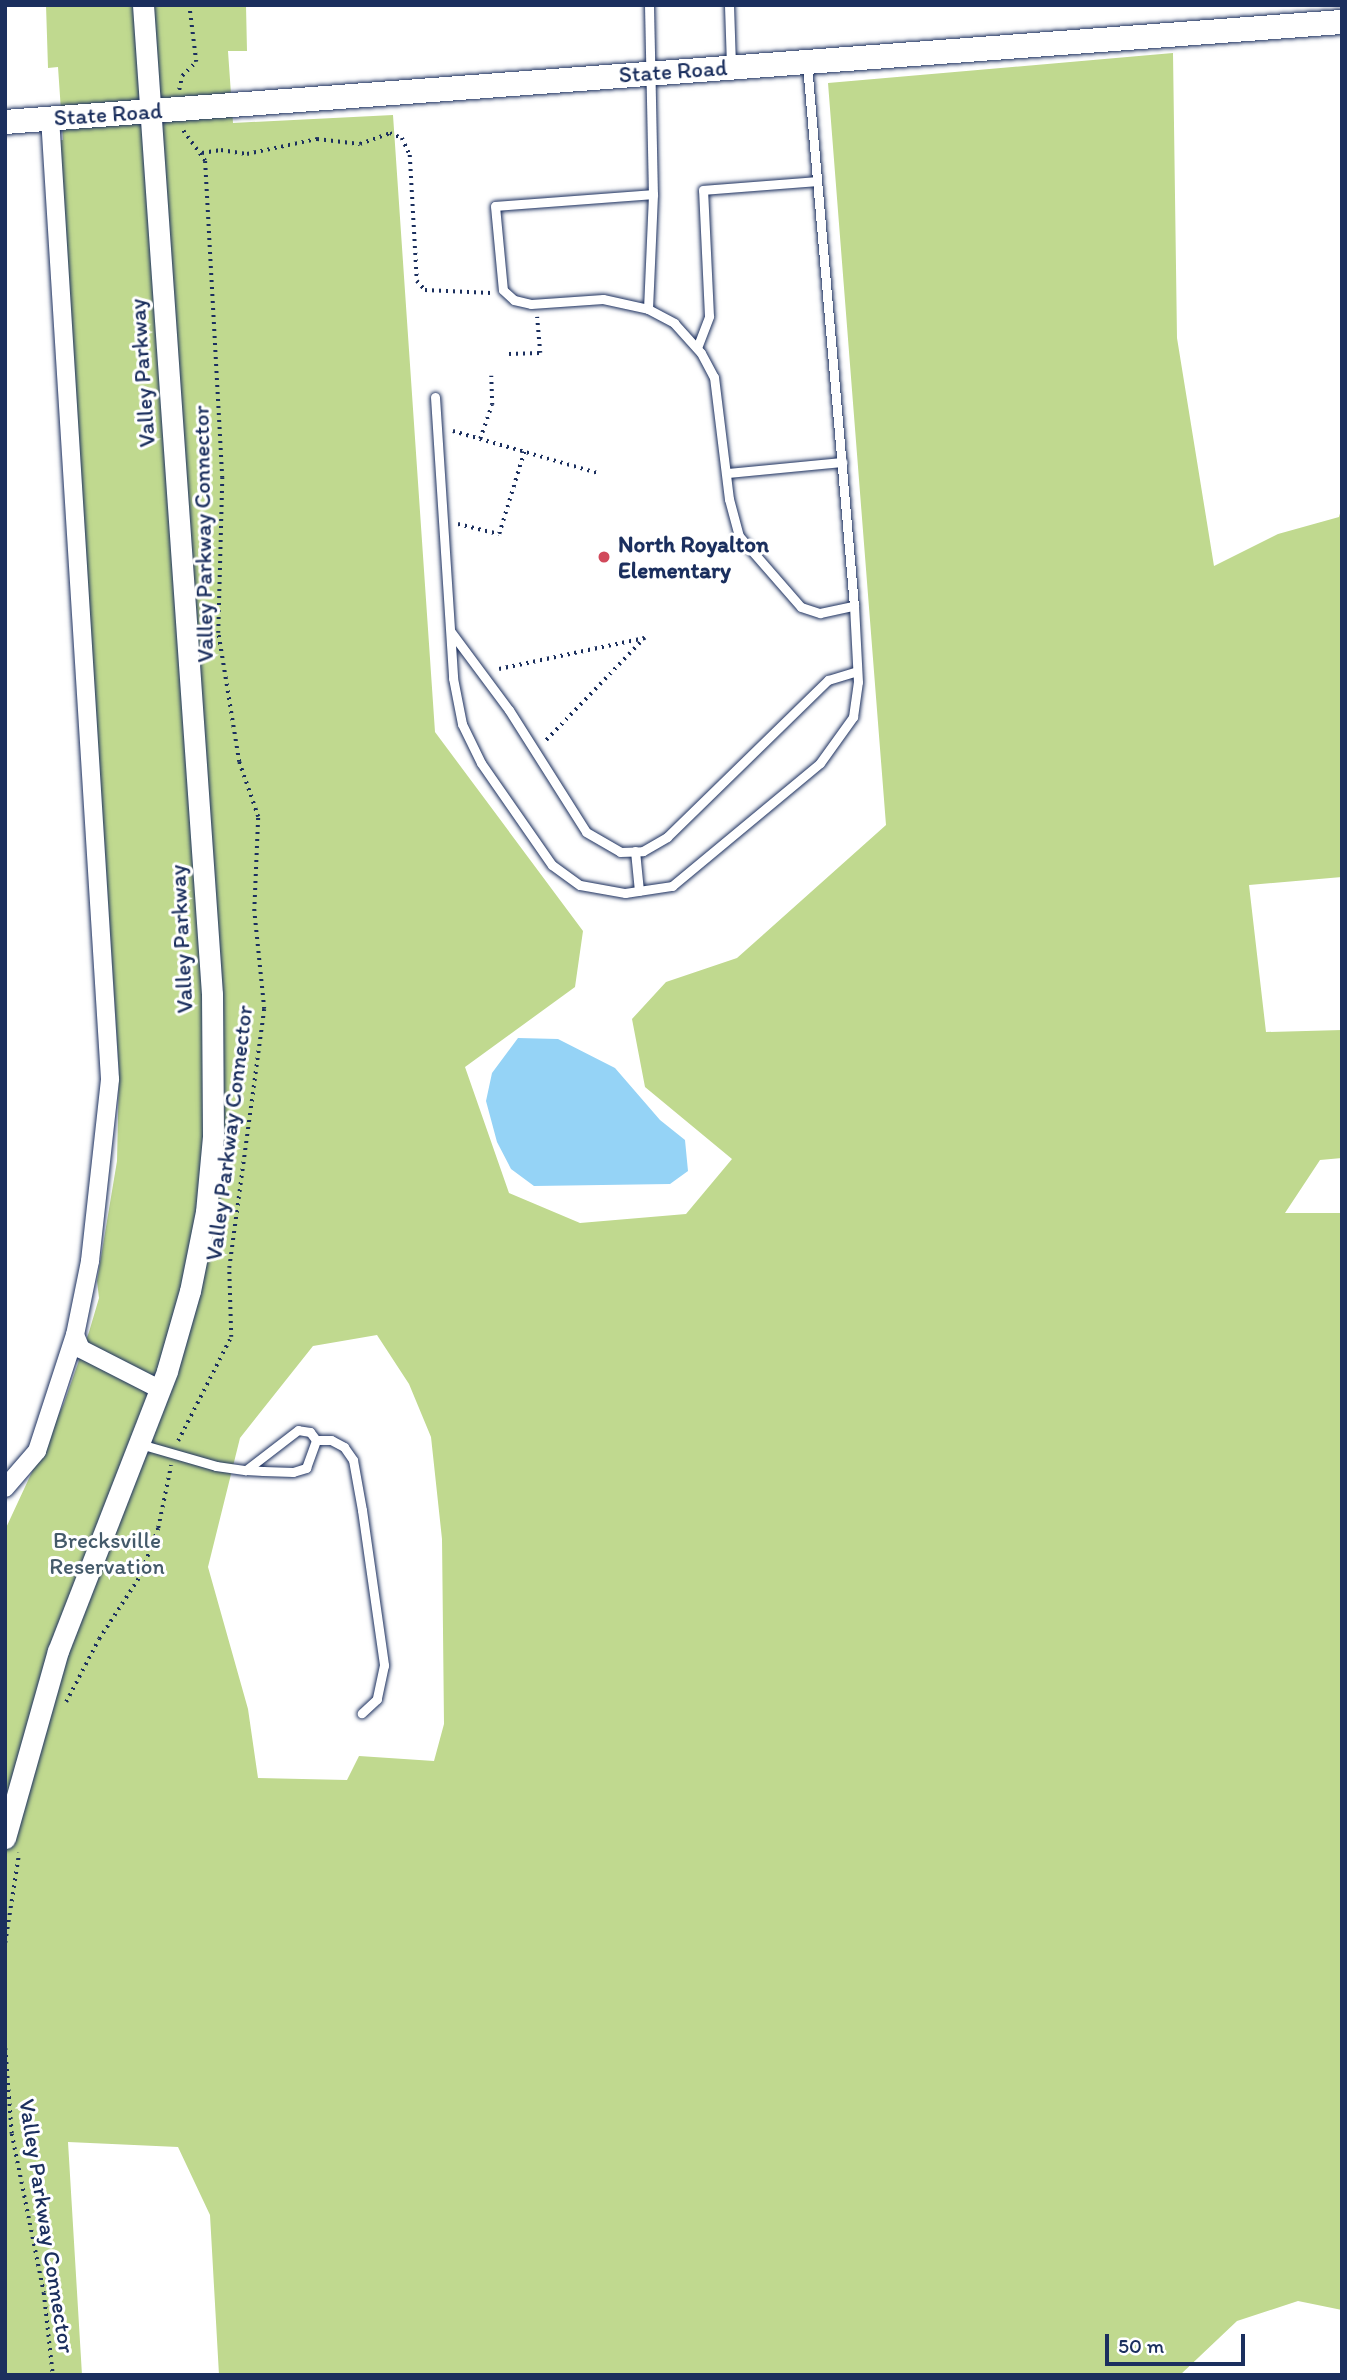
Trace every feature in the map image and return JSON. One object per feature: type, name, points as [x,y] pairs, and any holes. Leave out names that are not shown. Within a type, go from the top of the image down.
[{"type":"main road","name":"State Road","points":[[5,122],[1342,22]]},
{"type":"street","name":"Valley Parkway","points":[[13,1841],[58,1651],[159,1389],[190,1291],[206,1212],[213,1123],[212,994],[143,5]]},
{"type":"street","points":[[5,1488],[37,1451],[75,1335],[90,1261],[110,1079],[50,118]]},
{"type":"street","points":[[75,1335],[81,1349],[159,1389]]},
{"type":"lane","points":[[648,309],[653,194],[649,5]]},
{"type":"lane","points":[[729,5],[732,66]]},
{"type":"lane","points":[[435,397],[452,632],[462,724],[481,763],[552,865],[580,885],[625,893],[672,886],[820,763],[853,717],[857,671],[854,606],[807,61]]},
{"type":"lane","points":[[697,348],[709,316],[703,190],[817,181]]},
{"type":"lane","points":[[653,194],[495,206],[503,290],[514,300],[531,304],[603,299],[648,309],[674,323],[697,348],[714,377],[738,536],[801,607],[820,613],[854,606]]},
{"type":"lane","points":[[727,473],[842,462]]},
{"type":"lane","points":[[452,632],[509,710],[586,832],[620,852],[635,851],[667,837],[828,680],[857,671]]},
{"type":"lane","points":[[635,851],[639,891]]},
{"type":"lane","points":[[246,1469],[298,1430],[310,1432],[316,1440]]},
{"type":"lane","points":[[138,1444],[246,1469],[293,1472],[306,1468],[316,1440]]},
{"type":"lane","points":[[316,1440],[331,1440],[344,1447],[353,1460],[362,1510],[384,1665],[383,1686],[362,1713]]},
{"type":"path","points":[[180,90],[182,76],[197,62],[190,5]]},
{"type":"path","points":[[181,127],[183,134],[202,153],[221,150],[247,154],[317,139],[360,144],[390,133],[402,138],[410,155],[417,281],[425,290],[476,289],[490,292],[497,300]]},
{"type":"path","name":"Valley Parkway Connector","points":[[61,1715],[79,1672],[140,1576],[158,1528],[174,1454],[187,1416],[231,1337],[229,1268],[264,1009],[254,911],[258,817],[239,762],[218,633],[222,478],[202,153]]},
{"type":"path","points":[[509,354],[540,353],[537,314],[526,314]]},
{"type":"path","points":[[480,439],[492,405],[491,376]]},
{"type":"path","points":[[453,431],[598,474]]},
{"type":"path","points":[[458,524],[499,534],[524,452]]},
{"type":"path","points":[[499,669],[645,639],[545,741]]},
{"type":"path","points":[[5,1943],[13,1841]]},
{"type":"path","name":"Valley Parkway Connector","points":[[5,2042],[12,2134],[44,2293],[53,2375]]},
{"type":"green space","name":"Brecksville Reservation","points":[[46,5],[246,5],[247,51],[228,51],[233,123],[393,115],[435,732],[583,931],[575,987],[465,1067],[509,1193],[580,1223],[686,1214],[732,1159],[645,1087],[632,1019],[666,982],[737,958],[886,825],[828,83],[1173,53],[1177,338],[1214,566],[1278,534],[1339,517],[1342,506],[1342,877],[1249,885],[1266,1032],[1342,1030],[1342,1158],[1320,1160],[1285,1213],[1342,1213],[1342,2310],[1298,2301],[1237,2321],[1180,2375],[219,2375],[210,2215],[178,2147],[68,2142],[82,2375],[5,2375],[5,1530],[64,1403],[99,1298],[97,1281],[117,1161],[119,1071],[59,140],[63,140],[58,67],[48,68]],"holes":[[[377,1335],[409,1384],[431,1437],[442,1539],[444,1724],[434,1761],[359,1756],[347,1780],[258,1778],[248,1709],[208,1567],[240,1438],[313,1346]]]},
{"type":"water","points":[[518,1038],[558,1039],[615,1068],[660,1120],[685,1140],[688,1171],[670,1184],[534,1186],[511,1169],[497,1142],[486,1101],[492,1073]]},
{"type":"place","name":"North Royalton Elementary","points":[[604,557]]}]
